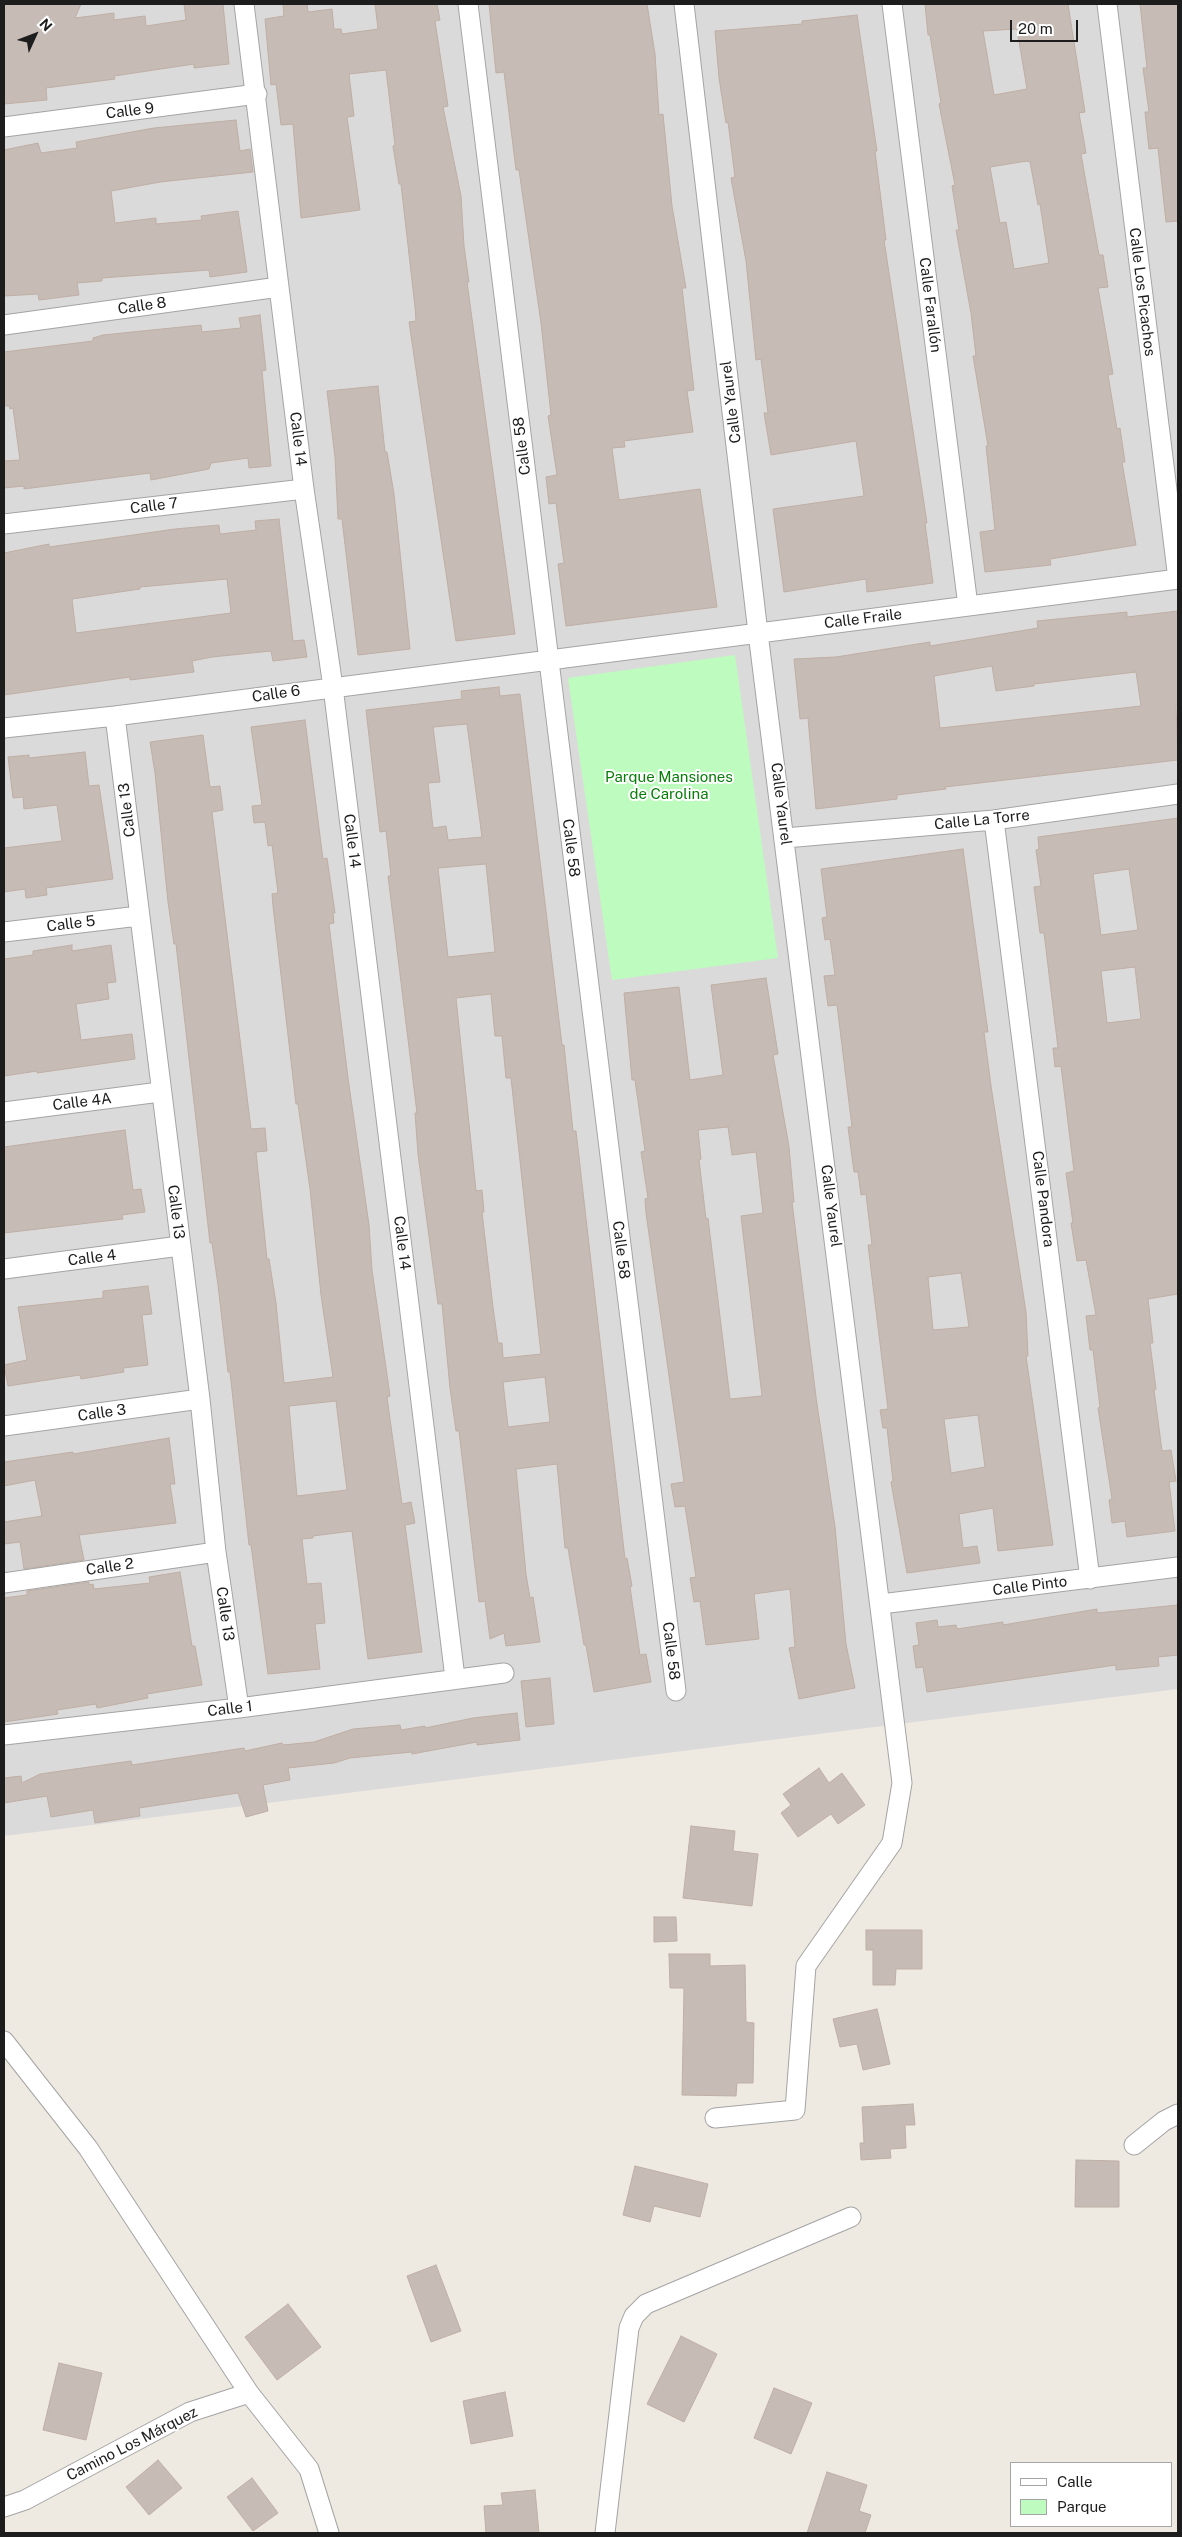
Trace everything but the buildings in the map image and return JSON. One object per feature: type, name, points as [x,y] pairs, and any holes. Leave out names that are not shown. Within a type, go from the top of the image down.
[{"type":"street","name":"Calle 14","points":[[244,4],[304,488],[333,687],[455,1678]]},
{"type":"street","name":"Calle 58","points":[[468,4],[676,1691]]},
{"type":"street","name":"Calle Yaurel","points":[[684,4],[758,633],[902,1783],[892,1843],[806,1966],[795,2110],[715,2118]]},
{"type":"street","name":"Calle Farallón","points":[[892,4],[968,606]]},
{"type":"street","name":"Calle Los Picachos","points":[[1107,4],[1178,579]]},
{"type":"street","name":"Calle 9","points":[[4,127],[256,94]]},
{"type":"street","name":"Calle 8","points":[[4,324],[280,287]]},
{"type":"street","name":"Calle 7","points":[[4,524],[304,488]]},
{"type":"street","name":"Calle Fraile","points":[[548,659],[1178,579]]},
{"type":"street","name":"Calle 6","points":[[4,728],[115,716],[548,659]]},
{"type":"street","name":"Calle 13","points":[[115,716],[160,1092],[200,1399],[216,1552],[239,1708]]},
{"type":"street","name":"Calle La Torre","points":[[785,838],[994,820],[1178,794]]},
{"type":"street","name":"Calle Pandora","points":[[994,820],[1012,950],[1090,1579]]},
{"type":"street","name":"Calle 5","points":[[4,932],[139,916]]},
{"type":"street","name":"Calle 4A","points":[[4,1112],[160,1092]]},
{"type":"street","name":"Calle 4","points":[[4,1269],[180,1246]]},
{"type":"street","name":"Calle 3","points":[[4,1426],[200,1399]]},
{"type":"street","name":"Calle 2","points":[[4,1583],[216,1552]]},
{"type":"street","name":"Calle Pinto","points":[[881,1604],[1178,1567]]},
{"type":"street","name":"Calle 1","points":[[4,1735],[239,1708],[504,1673]]},
{"type":"street","points":[[4,2041],[88,2148],[249,2392],[309,2469],[329,2533]]},
{"type":"street","points":[[1134,2145],[1164,2121],[1178,2114]]},
{"type":"street","points":[[606,2533],[629,2328],[634,2316],[646,2304],[851,2216]]},
{"type":"street","name":"Camino Los Márquez","points":[[4,2508],[25,2500],[190,2412],[249,2392]]},
{"type":"shaded area","points":[[4,4],[1178,4],[1178,1689],[4,1836]]},
{"type":"green space","name":"Parque Mansiones de Carolina","points":[[735,655],[778,958],[612,980],[568,678]]}]
